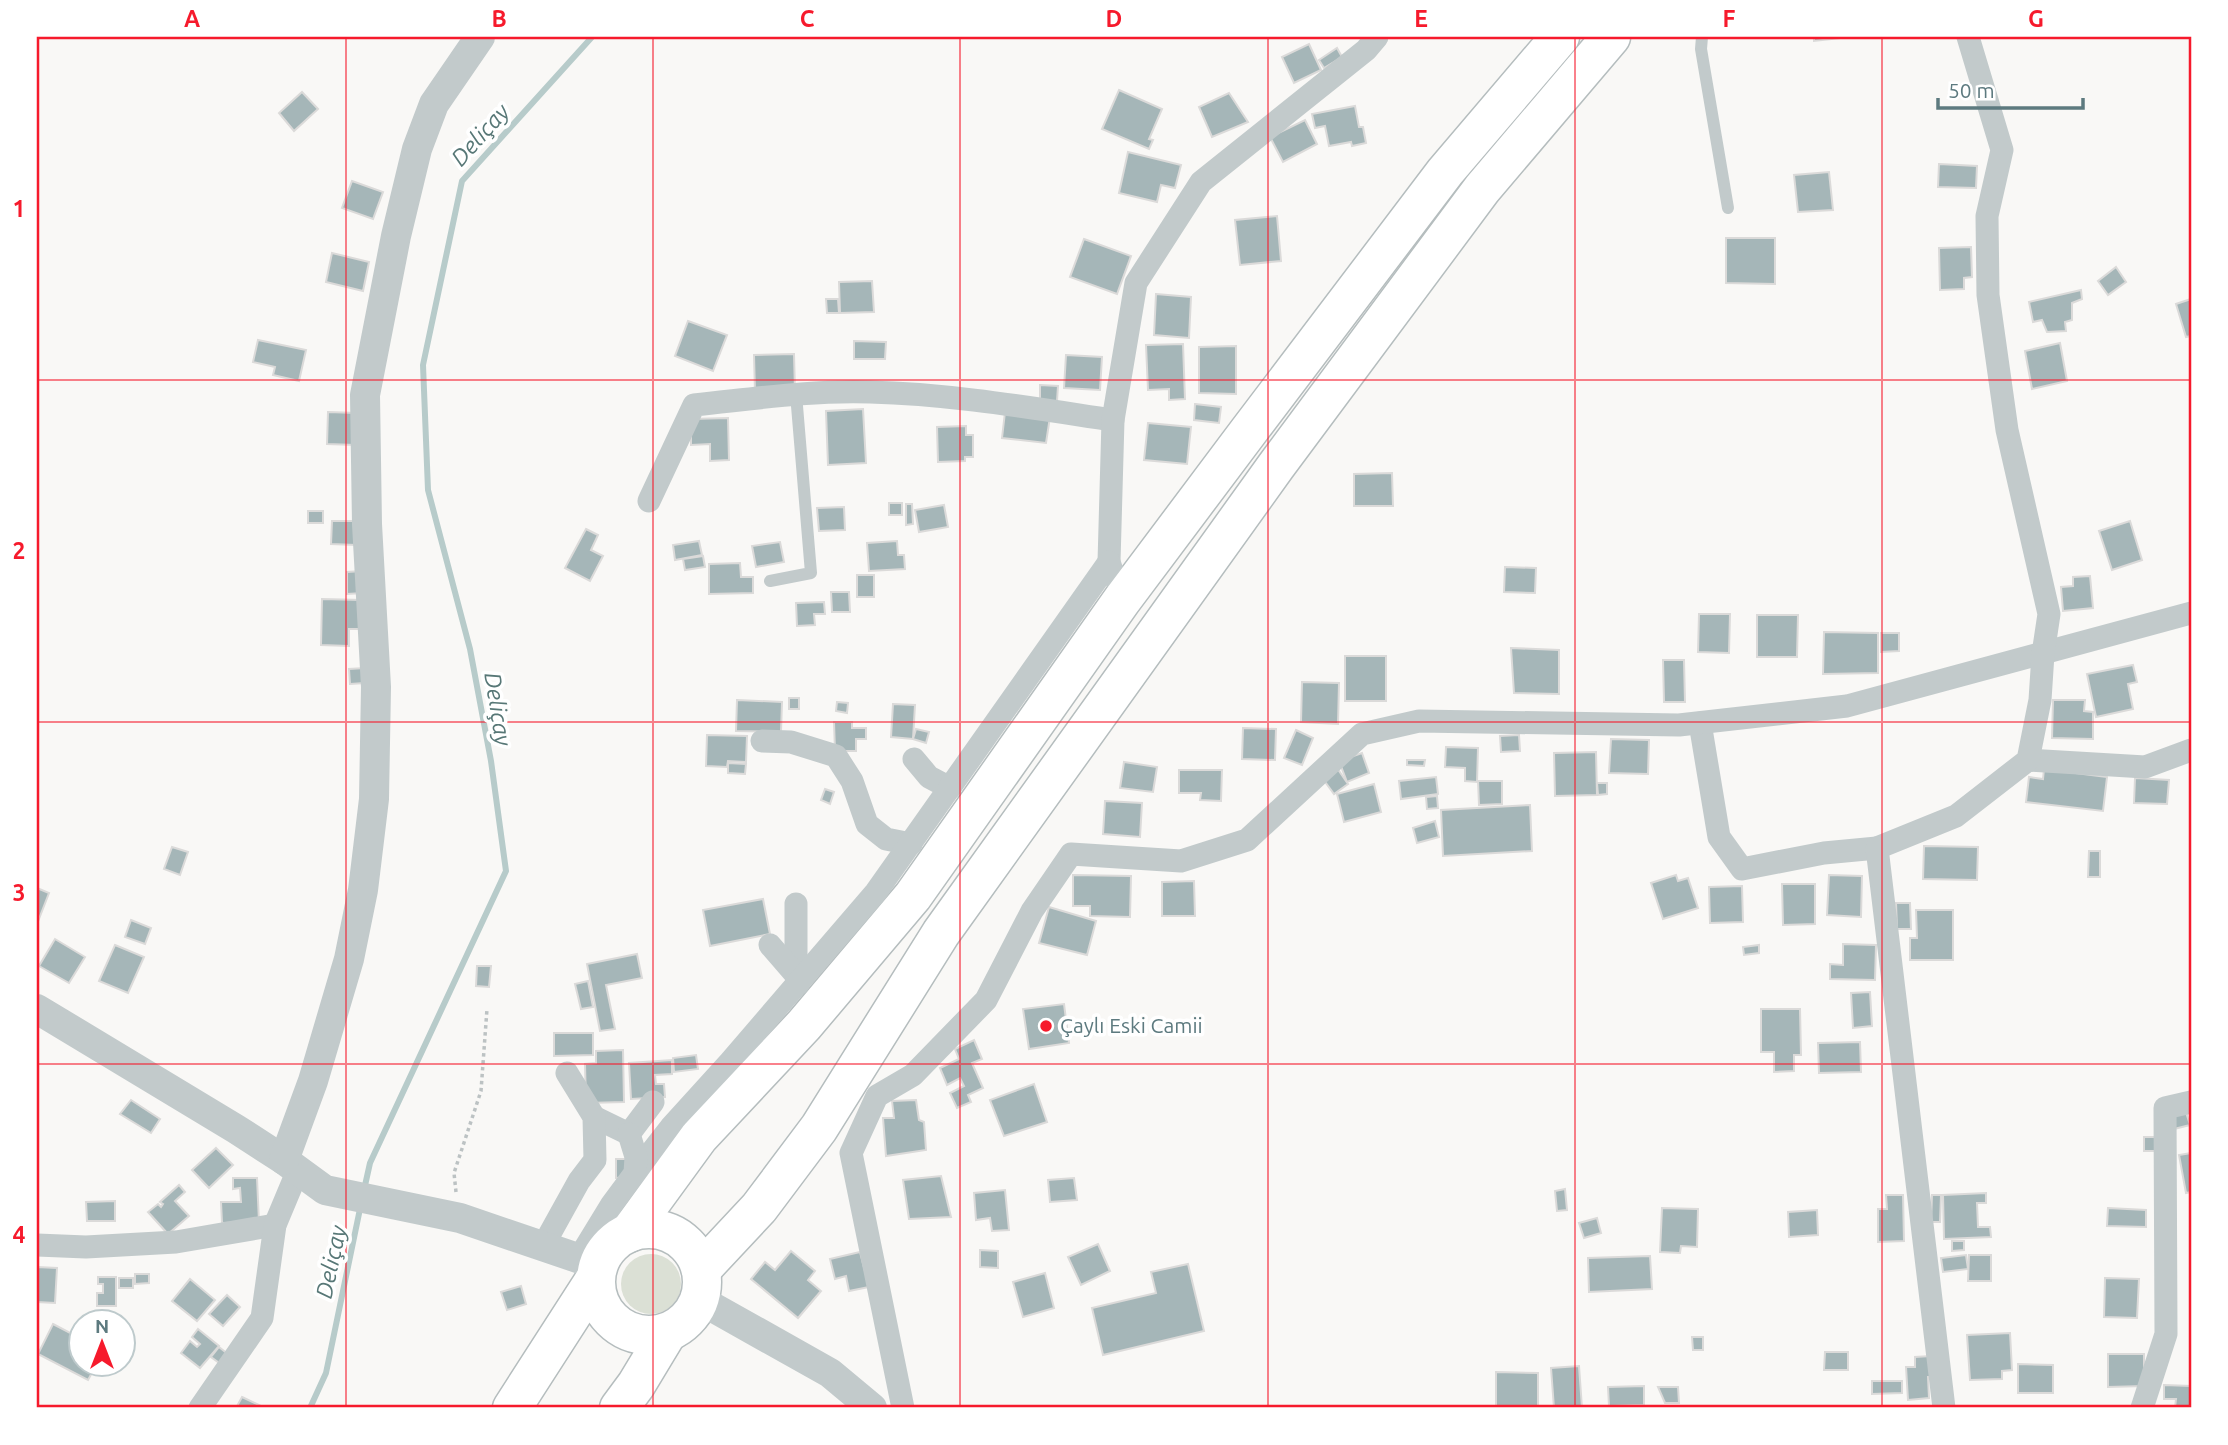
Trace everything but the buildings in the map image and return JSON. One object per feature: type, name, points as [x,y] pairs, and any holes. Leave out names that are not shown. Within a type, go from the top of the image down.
[{"type":"highway","points":[[629,1233],[699,1137],[804,1025],[913,896],[1122,600],[1445,172],[1560,37]]},
{"type":"highway","points":[[591,1267],[602,1309],[624,1330],[638,1335],[654,1336],[682,1325],[692,1314],[700,1285],[819,1128],[942,933],[1284,455],[1482,189],[1611,37]]},
{"type":"highway","points":[[512,1408],[591,1267],[616,1240],[629,1233],[652,1230],[674,1235],[691,1250],[700,1285]]},
{"type":"highway","points":[[619,1408],[668,1332]]},
{"type":"street","points":[[200,1408],[262,1318],[275,1225],[349,958],[363,890],[374,799],[376,687],[367,524],[365,395],[396,236],[417,149],[434,104],[480,37]]},
{"type":"street","points":[[1122,600],[1110,562],[1113,420],[1136,284],[1201,182],[1366,50],[1377,37]]},
{"type":"street","points":[[1700,723],[1719,837],[1742,869],[1824,853],[1877,848],[1956,816],[2028,760],[2040,700],[2049,614],[2007,430],[1988,295],[1987,216],[2003,150],[1968,37]]},
{"type":"street","points":[[649,502],[694,405],[796,394],[869,392],[954,397],[1113,420]]},
{"type":"street","points":[[37,1009],[291,1165],[325,1190],[460,1218],[543,1246],[591,1267],[612,1204],[671,1126],[730,1062],[797,979],[876,892],[1110,562]]},
{"type":"street","points":[[903,1408],[851,1153],[877,1096],[913,1075],[986,1000],[1032,911],[1071,854],[1181,861],[1247,839],[1362,734],[1419,721],[1679,725],[1847,706],[2191,613]]},
{"type":"street","points":[[762,741],[791,742],[836,756],[852,781],[867,824],[887,839],[911,844]]},
{"type":"street","points":[[2028,760],[2145,767],[2191,750]]},
{"type":"street","points":[[914,759],[929,777],[950,788]]},
{"type":"street","points":[[1877,848],[1944,1408]]},
{"type":"street","points":[[796,904],[797,979]]},
{"type":"street","points":[[770,945],[797,979]]},
{"type":"street","points":[[543,1246],[579,1181],[595,1160],[594,1117],[567,1073]]},
{"type":"street","points":[[629,1134],[653,1102]]},
{"type":"street","points":[[2142,1408],[2165,1334],[2165,1108],[2191,1102]]},
{"type":"street","points":[[594,1117],[629,1134],[636,1157],[635,1173]]},
{"type":"street","points":[[37,1245],[86,1247],[176,1242],[275,1225]]},
{"type":"street","points":[[700,1285],[830,1373],[872,1408]]},
{"type":"lane","points":[[1702,37],[1701,49],[1728,208]]},
{"type":"lane","points":[[770,582],[811,573],[796,394]]},
{"type":"path","points":[[460,1218],[454,1173],[481,1091],[487,1009]]},
{"type":"shaded area","points":[[651,1254],[668,1259],[676,1267],[681,1284],[676,1301],[668,1309],[651,1314],[634,1309],[626,1301],[621,1284],[626,1267],[634,1259]]},
{"type":"waterway","name":"Deliçay","points":[[364,1190],[370,1163],[506,871],[491,761],[470,649],[428,490],[423,365],[462,181],[592,37]]},
{"type":"waterway","name":"Deliçay","points":[[310,1408],[326,1373],[361,1204]]},
{"type":"place","name":"Çaylı Eski Camii","points":[[1046,1026]]}]
